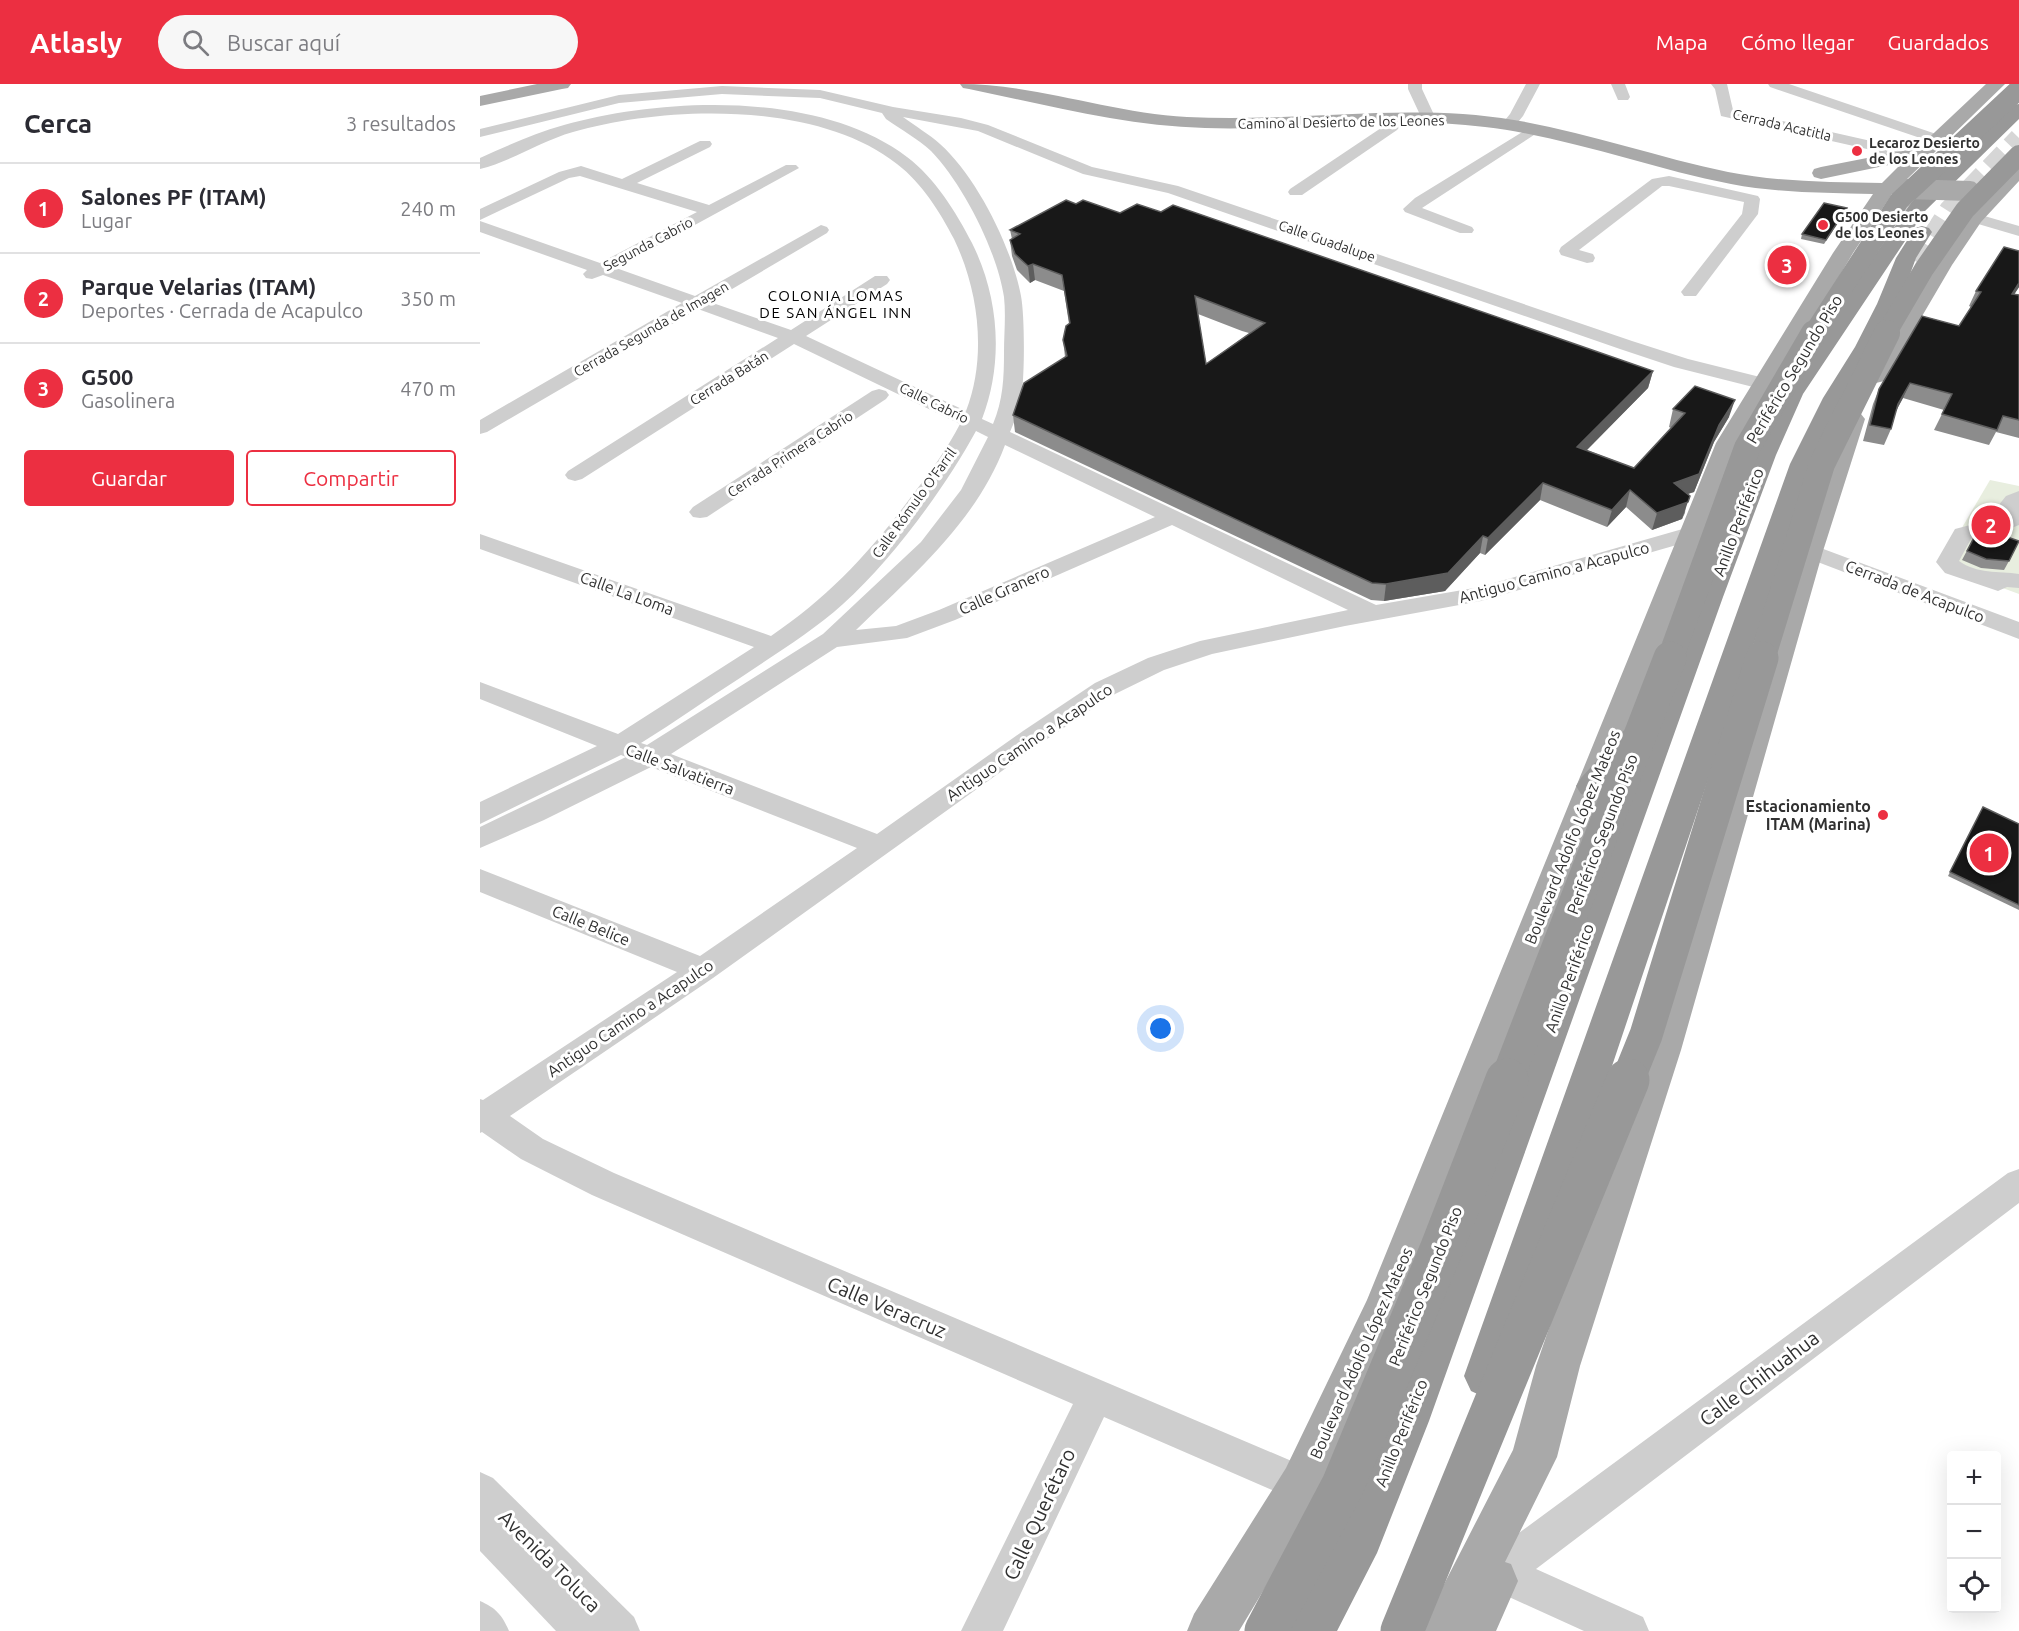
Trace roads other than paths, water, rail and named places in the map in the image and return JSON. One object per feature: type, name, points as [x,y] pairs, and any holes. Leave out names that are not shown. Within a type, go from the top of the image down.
[{"type":"highway","name":"Periférico Segundo Piso","points":[[1266,1631],[1343,1485],[1441,1250],[1670,659],[1747,448],[1783,383],[1899,201],[2019,89]]},
{"type":"highway","name":"Anillo Periférico","points":[[1311,1631],[1359,1536],[1407,1420],[1764,455],[1781,384],[1918,207],[2019,110]]},
{"type":"highway","points":[[1387,1631],[1462,1446],[1802,464],[1835,398],[1894,295],[1906,258],[1934,212],[2019,133]]},
{"type":"highway","points":[[1402,1631],[1646,1035],[1822,464],[1852,399],[1928,263],[1966,209],[1996,184]]},
{"type":"highway","points":[[1781,384],[1804,362]]},
{"type":"highway","points":[[1748,621],[1759,725]]},
{"type":"highway","points":[[1592,786],[1674,696]]},
{"type":"main road","points":[[480,100],[562,84]]},
{"type":"main road","name":"Camino al Desierto de los Leones","points":[[969,84],[1156,120],[1246,124],[1429,119],[1508,125],[1532,130],[1674,174],[1812,175],[1898,182]]},
{"type":"main road","points":[[1937,139],[1996,84]]},
{"type":"main road","name":"Camino al Desierto de los Leones","points":[[1711,173],[1741,180],[1811,186],[1898,182],[1937,139]]},
{"type":"main road","points":[[1811,186],[1843,196],[1898,182],[1996,184]]},
{"type":"main road","name":"Boulevard Adolfo López Mateos","points":[[1211,1631],[1302,1484],[1383,1313],[1728,442],[1781,384],[1843,253],[1898,182]]},
{"type":"main road","points":[[1471,1631],[1499,1572],[1534,1458],[1558,1366],[1663,1050],[1810,551],[1856,409],[1942,266],[1996,184]]},
{"type":"main road","points":[[1444,1631],[1534,1458]]},
{"type":"street","points":[[1415,84],[1415,89],[1429,119]]},
{"type":"street","points":[[1508,125],[1516,116],[1533,84]]},
{"type":"street","name":"Cerrada Acatitla","points":[[1718,84],[1722,87],[1726,113],[1871,145],[1898,182]]},
{"type":"street","points":[[1775,84],[1834,99],[1937,139]]},
{"type":"street","name":"Calle Guadalupe","points":[[483,137],[630,97],[701,91],[749,90],[820,94],[983,128],[1088,171],[1172,189],[1637,349],[1681,363],[1781,384]]},
{"type":"street","name":"Calle Guadalupe","points":[[888,110],[891,116],[935,147],[964,181],[985,218],[1010,281],[1013,299],[1013,380],[1010,406],[996,444]]},
{"type":"street","name":"Calle Rómulo O'Farril","points":[[480,164],[532,141],[569,128],[622,117],[690,111],[749,112],[787,116],[836,127],[869,140],[902,160],[925,184],[955,225],[979,278],[988,339],[980,394],[967,429],[938,475],[889,543],[847,587],[809,621],[620,745],[480,814]]},
{"type":"street","points":[[1296,192],[1392,127],[1398,120]]},
{"type":"street","points":[[1466,230],[1411,209],[1532,130]]},
{"type":"street","points":[[626,183],[705,144]]},
{"type":"street","name":"Segunda Cabrio","points":[[585,277],[791,168]]},
{"type":"street","points":[[480,215],[564,175],[581,171],[711,211]]},
{"type":"street","points":[[1587,258],[1567,251],[1658,182],[1674,174],[1752,199],[1750,213],[1690,292]]},
{"type":"street","points":[[1996,184],[2019,231]]},
{"type":"street","name":"Calle Cabrío","points":[[480,226],[602,268],[879,396],[967,429]]},
{"type":"street","name":"Cerrada Segunda de Imagen","points":[[480,428],[821,230]]},
{"type":"street","name":"Calle Cabrío","points":[[480,239],[585,277],[794,337],[996,444],[1162,522],[1374,613]]},
{"type":"street","name":"Cerrada Batán","points":[[575,475],[881,280]]},
{"type":"street","name":"Cerrada Primera Cabrio","points":[[700,512],[879,396]]},
{"type":"street","name":"Calle Rómulo O'Farril","points":[[480,838],[536,813],[648,757],[831,640],[929,547],[971,492],[996,444]]},
{"type":"street","points":[[2019,497],[2009,506],[2013,520],[1989,530],[1968,532],[1960,536],[1947,562],[1953,568],[1998,584],[2001,579],[2019,581]]},
{"type":"street","name":"Calle Cabrío","points":[[1162,522],[1345,618]]},
{"type":"street","name":"Calle Granero","points":[[831,640],[899,633],[947,615],[1162,522]]},
{"type":"street","name":"Antiguo Camino a Acapulco","points":[[481,1116],[703,970],[1032,737],[1104,689],[1156,664],[1208,647],[1345,618],[1481,594],[1693,533]]},
{"type":"street","name":"Calle La Loma","points":[[480,540],[773,645]]},
{"type":"street","name":"Cerrada de Acapulco","points":[[1810,551],[2019,631]]},
{"type":"street","name":"Calle Salvatierra","points":[[480,690],[880,846]]},
{"type":"street","name":"Calle Belice","points":[[480,880],[703,970]]},
{"type":"street","name":"Calle Veracruz","points":[[481,1116],[532,1149],[603,1184],[1302,1484]]},
{"type":"street","name":"Calle Chihuahua","points":[[1499,1572],[2019,1184]]},
{"type":"street","name":"Calle Querétaro","points":[[981,1631],[1001,1596],[1095,1396]]},
{"type":"street","name":"Avenida Toluca","points":[[480,1491],[620,1631]]},
{"type":"street","points":[[480,1523],[584,1631]]},
{"type":"street","points":[[1499,1572],[1629,1631]]},
{"type":"street","points":[[480,1621],[489,1631]]},
{"type":"tunnel","points":[[1900,287],[1949,210],[2019,138]]},
{"type":"tunnel","points":[[1865,271],[1908,205],[1941,176]]},
{"type":"place","name":"Lecaroz Desierto de los Leones","points":[[1857,151]]},
{"type":"place","name":"G500 Desierto de los Leones","points":[[1823,225]]},
{"type":"place","name":"G500","points":[[1787,265]]},
{"type":"place","name":"Parque Velarias (ITAM)","points":[[1991,525]]},
{"type":"place","name":"Estacionamiento ITAM (Marina)","points":[[1883,815]]},
{"type":"place","name":"Salones PF (ITAM)","points":[[1989,853]]},
{"type":"district","name":"COLONIA LOMAS DE SAN ÁNGEL INN","points":[[836,304]]}]
